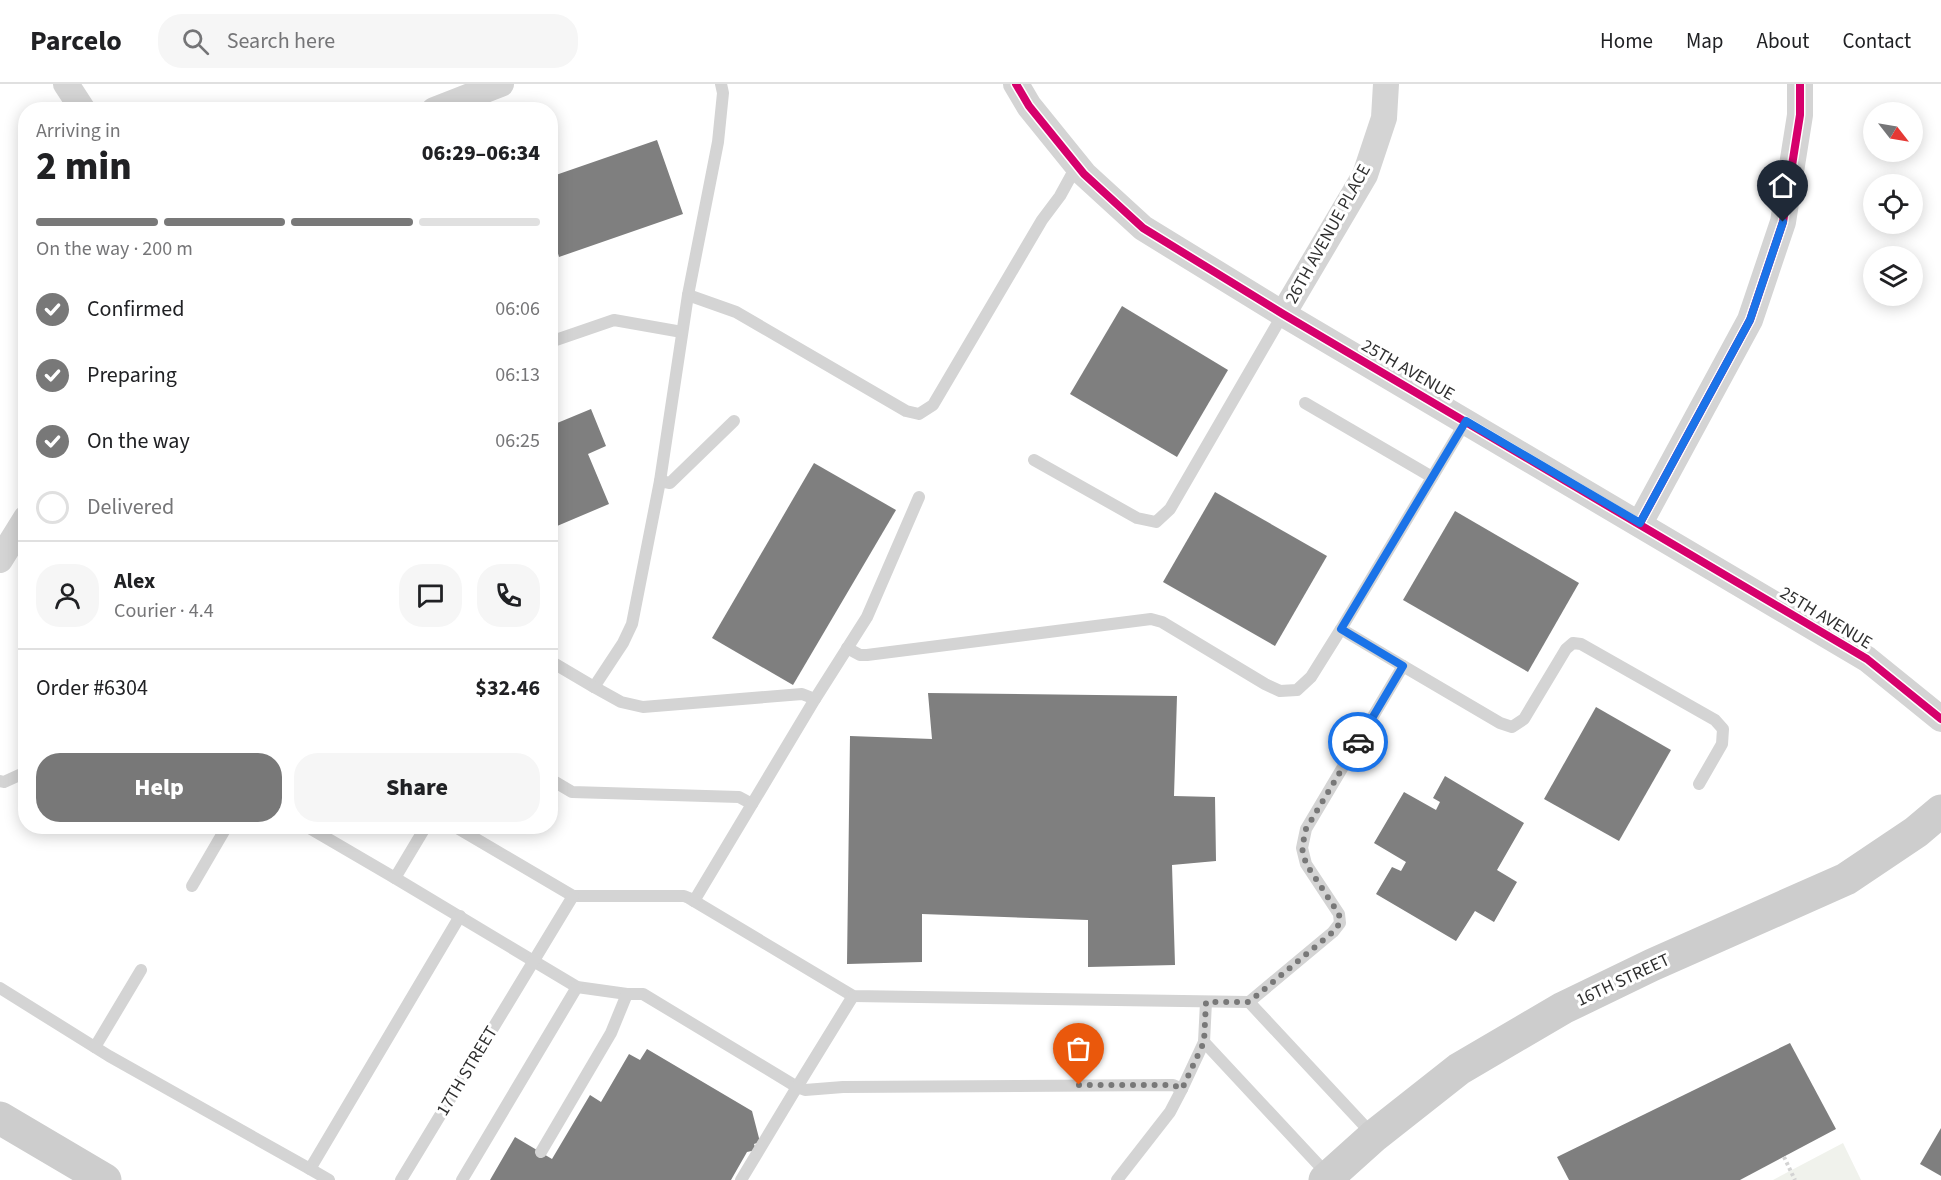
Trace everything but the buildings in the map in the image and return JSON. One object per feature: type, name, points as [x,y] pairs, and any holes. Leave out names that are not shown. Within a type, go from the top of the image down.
[{"type":"main road","name":"16TH STREET","points":[[1327,1178],[1374,1136],[1459,1069],[1563,1008],[1652,965],[1846,879],[1916,832],[1941,811]]},
{"type":"main road","points":[[0,1118],[105,1180]]},
{"type":"street","points":[[66,84],[78,102]]},
{"type":"street","points":[[455,102],[501,84]]},
{"type":"street","name":"25TH AVENUE","points":[[1016,84],[1029,106],[1084,174],[1143,228],[1283,314],[1867,659],[1941,719]]},
{"type":"street","name":"26TH AVENUE PLACE","points":[[1283,314],[1365,174],[1384,118],[1386,84]]},
{"type":"street","points":[[1640,523],[1750,320],[1783,222],[1800,115],[1800,84]]},
{"type":"street","points":[[0,560],[18,531]]},
{"type":"lane","points":[[594,687],[623,643],[632,624],[660,482],[688,295],[718,142],[723,93],[721,84]]},
{"type":"lane","points":[[688,295],[736,312],[906,411],[919,414],[933,405],[1077,165]]},
{"type":"lane","points":[[1034,460],[1137,518],[1156,522],[1170,509],[1283,314]]},
{"type":"lane","points":[[558,339],[614,320],[682,332]]},
{"type":"lane","points":[[1305,403],[1432,477]]},
{"type":"lane","points":[[660,482],[670,483],[734,421]]},
{"type":"lane","points":[[847,648],[860,655],[867,655],[1151,619],[1162,622],[1265,684],[1280,691],[1297,690],[1311,677],[1466,421]]},
{"type":"lane","points":[[694,901],[815,699],[867,618],[919,497]]},
{"type":"lane","points":[[1341,629],[1500,723],[1512,727],[1524,719],[1566,649],[1573,643],[1581,644],[1715,720],[1723,729],[1722,744],[1700,784]]},
{"type":"lane","points":[[558,666],[621,702],[643,707],[802,694],[815,699]]},
{"type":"lane","points":[[468,834],[573,896],[684,896],[853,996],[1249,1002],[1333,932],[1340,923],[1339,914],[1306,864],[1302,848],[1306,829],[1403,666]]},
{"type":"lane","points":[[1,784],[18,776]]},
{"type":"lane","points":[[558,784],[572,792],[739,797],[752,804]]},
{"type":"lane","points":[[192,886],[222,834]]},
{"type":"lane","points":[[320,834],[577,987],[643,994],[804,1090],[843,1087],[1173,1085],[1182,1089]]},
{"type":"lane","points":[[395,878],[421,834]]},
{"type":"lane","name":"17TH STREET","points":[[401,1180],[573,896]]},
{"type":"lane","points":[[310,1169],[460,916]]},
{"type":"lane","points":[[95,1047],[141,970]]},
{"type":"lane","points":[[462,1180],[577,987]]},
{"type":"lane","points":[[0,988],[95,1047],[329,1180]]},
{"type":"lane","points":[[540,1152],[611,1033],[627,994]]},
{"type":"lane","points":[[741,1180],[853,996]]},
{"type":"lane","points":[[1117,1180],[1170,1112],[1182,1089],[1204,1042],[1206,1002]]},
{"type":"lane","points":[[1249,1002],[1374,1136]]},
{"type":"lane","points":[[1204,1042],[1327,1178]]},
{"type":"path","points":[[1784,1157],[1795,1180]]},
{"type":"shaded area","points":[[1843,1143],[1861,1180],[1773,1180]]},
{"type":"cycle path","points":[[1016,84],[1029,106],[1084,174],[1143,228],[1283,314],[1867,659],[1941,719]]},
{"type":"cycle path","points":[[1640,523],[1750,320],[1783,222],[1800,115],[1800,84]]},
{"type":"way so far","points":[[1079,1085],[1173,1085],[1182,1089],[1204,1042],[1206,1002],[1249,1002],[1333,932],[1340,923],[1339,914],[1306,864],[1302,848],[1306,829],[1358,742]]},
{"type":"route","points":[[1358,742],[1403,666],[1341,629],[1466,421],[1640,523],[1750,320],[1783,222]]}]
